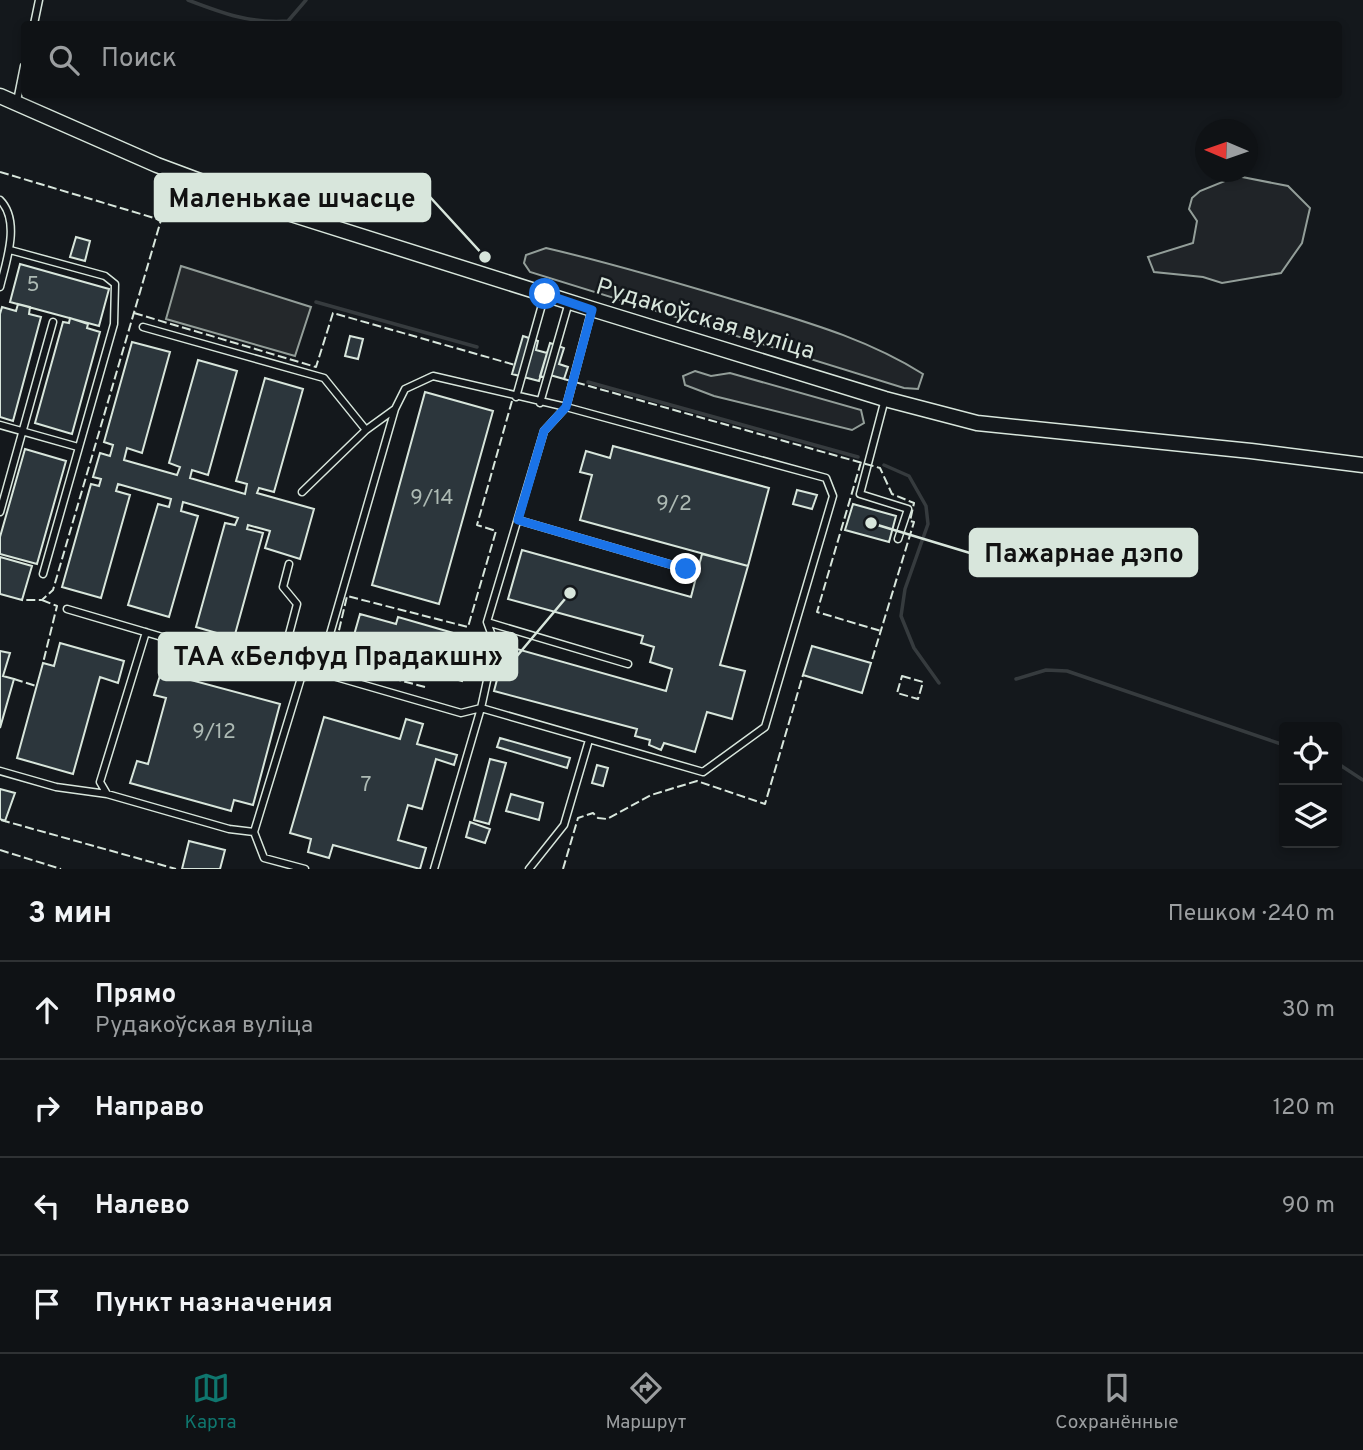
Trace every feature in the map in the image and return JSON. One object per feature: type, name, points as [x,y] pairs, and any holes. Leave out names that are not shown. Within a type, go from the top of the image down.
[{"type":"street","name":"Рудакоўская вуліца","points":[[0,96],[157,165],[253,201],[592,310],[885,399],[977,423],[1238,449],[1363,465]]},
{"type":"lane","points":[[35,21],[39,0]]},
{"type":"lane","points":[[16,102],[21,80]]},
{"type":"lane","points":[[0,200],[4,204],[10,224],[10,250],[0,287]]},
{"type":"lane","points":[[10,250],[105,276],[115,284],[114,324],[43,574]]},
{"type":"lane","points":[[516,397],[545,294]]},
{"type":"lane","points":[[540,403],[569,302]]},
{"type":"lane","points":[[434,869],[481,708],[495,645],[487,622],[544,431],[566,407],[592,310]]},
{"type":"lane","points":[[0,512],[53,322]]},
{"type":"lane","points":[[143,327],[324,378],[366,430]]},
{"type":"lane","points":[[67,609],[301,678],[319,672],[461,713],[481,708],[703,772],[765,727],[833,496],[826,478],[566,407],[433,376],[405,388],[395,409],[319,672]]},
{"type":"lane","points":[[885,399],[860,494],[908,509],[898,539]]},
{"type":"lane","points":[[302,492],[366,430],[395,409]]},
{"type":"lane","points":[[0,425],[78,447]]},
{"type":"lane","points":[[518,520],[686,569]]},
{"type":"lane","points":[[279,672],[297,604],[283,587],[289,564]]},
{"type":"lane","points":[[487,622],[628,663]]},
{"type":"lane","points":[[107,794],[100,782],[146,632]]},
{"type":"lane","points":[[301,678],[254,832],[264,858],[305,869]]},
{"type":"lane","points":[[529,869],[564,825],[589,740]]},
{"type":"lane","points":[[0,771],[56,788],[107,794],[229,829],[254,832]]},
{"type":"shaded area","points":[[1258,180],[1288,186],[1310,208],[1302,243],[1281,273],[1222,283],[1203,277],[1154,272],[1148,257],[1193,243],[1197,221],[1189,209],[1192,198],[1200,191],[1222,182]]},
{"type":"shaded area","points":[[546,248],[674,282],[839,334],[882,351],[923,374],[918,389],[904,388],[530,272],[524,263],[526,255]]},
{"type":"shaded area","points":[[181,266],[311,307],[295,356],[166,319]]},
{"type":"shaded area","points":[[695,371],[711,376],[730,373],[861,410],[864,423],[852,430],[714,396],[685,385],[683,376]]},
{"type":"building","points":[[76,237],[90,241],[85,261],[70,257]]},
{"type":"building","points":[[20,264],[109,289],[99,326],[10,302]]},
{"type":"building","points":[[18,304],[30,307],[29,314],[41,317],[13,421],[0,417],[0,314],[2,307],[16,311]]},
{"type":"building","points":[[70,318],[88,324],[87,328],[100,332],[72,434],[35,423],[63,322],[69,323]]},
{"type":"building","points":[[350,336],[363,339],[358,359],[345,356]]},
{"type":"building","points":[[523,336],[538,341],[536,350],[547,353],[539,381],[512,374]]},
{"type":"building","points":[[132,342],[170,352],[142,453],[127,448],[124,460],[177,475],[180,467],[169,463],[198,360],[237,371],[208,475],[192,470],[190,478],[245,494],[247,484],[236,481],[265,378],[303,389],[274,492],[259,488],[257,493],[314,509],[300,559],[265,548],[270,531],[248,525],[247,529],[263,533],[234,638],[196,627],[225,523],[235,525],[238,518],[183,502],[181,511],[198,516],[169,617],[128,605],[158,504],[169,507],[171,499],[118,484],[116,491],[130,495],[101,598],[62,587],[91,484],[99,486],[101,479],[93,477],[100,453],[110,456],[113,445],[104,442]]},
{"type":"building","points":[[550,343],[564,348],[559,364],[568,367],[564,379],[550,375],[549,379],[540,376]]},
{"type":"building","points":[[425,392],[493,411],[439,604],[372,585]]},
{"type":"building","points":[[613,446],[769,488],[748,566],[580,520],[592,475],[580,472],[586,451],[610,458]]},
{"type":"building","points":[[25,449],[66,461],[37,564],[0,554],[0,537]]},
{"type":"building","points":[[797,490],[817,495],[812,509],[793,504]]},
{"type":"building","points":[[853,504],[896,516],[889,542],[845,530]]},
{"type":"building","points":[[522,550],[691,597],[702,554],[748,566],[720,665],[745,671],[732,719],[707,712],[695,752],[664,743],[661,750],[649,745],[650,740],[635,736],[637,729],[494,691],[506,646],[666,691],[672,669],[650,662],[654,647],[641,643],[643,636],[508,599]]},
{"type":"building","points":[[0,557],[32,566],[22,600],[0,594]]},
{"type":"building","points":[[360,614],[396,624],[398,617],[474,639],[462,681],[350,649]]},
{"type":"building","points":[[60,643],[124,661],[118,683],[100,677],[73,774],[17,758],[43,663],[54,666]]},
{"type":"building","points":[[812,646],[871,663],[862,693],[803,675]]},
{"type":"building","points":[[0,651],[10,653],[3,676],[14,679],[0,728]]},
{"type":"building","points":[[161,672],[280,704],[253,805],[234,800],[231,811],[130,783],[137,761],[148,764],[166,698],[154,695]]},
{"type":"building","points":[[324,717],[400,739],[406,719],[423,724],[417,744],[457,755],[454,765],[436,759],[422,809],[408,805],[398,840],[426,848],[420,869],[333,845],[329,858],[308,852],[311,839],[290,833]]},
{"type":"building","points":[[500,738],[570,758],[567,768],[497,747]]},
{"type":"building","points":[[490,759],[506,763],[489,824],[474,820]]},
{"type":"building","points":[[597,765],[608,768],[603,786],[592,783]]},
{"type":"building","points":[[0,789],[15,793],[5,821],[0,819]]},
{"type":"building","points":[[511,794],[543,803],[539,820],[506,811]]},
{"type":"building","points":[[470,822],[490,829],[485,843],[466,837]]},
{"type":"building","points":[[189,841],[225,850],[220,869],[182,869]]},
{"type":"waterway","points":[[188,0],[262,21],[288,21],[306,0]]},
{"type":"waterway","points":[[316,302],[477,347]]},
{"type":"waterway","points":[[588,382],[858,457]]},
{"type":"waterway","points":[[884,465],[909,476],[926,506],[928,524],[905,589],[901,616],[914,648],[939,683]]},
{"type":"waterway","points":[[1016,679],[1046,670],[1067,671],[1279,743]]},
{"type":"waterway","points":[[1342,766],[1363,780]]},
{"type":"fence","points":[[0,172],[161,220],[53,590],[42,600],[22,600]]},
{"type":"fence","points":[[134,313],[316,367],[333,313],[515,365]]},
{"type":"fence","points":[[564,379],[880,468],[892,494],[914,503],[910,521],[914,522],[871,663]]},
{"type":"fence","points":[[425,687],[342,665],[333,656],[347,596],[468,627],[496,531],[477,525],[512,401]]},
{"type":"fence","points":[[861,462],[817,612],[881,631]]},
{"type":"fence","points":[[42,600],[57,606],[43,663]]},
{"type":"fence","points":[[563,869],[578,818],[593,813],[598,818],[607,819],[651,795],[697,781],[765,804],[803,675]]},
{"type":"fence","points":[[902,676],[923,682],[918,699],[897,693],[902,676]]},
{"type":"fence","points":[[14,679],[36,686]]},
{"type":"fence","points":[[1,820],[176,869]]},
{"type":"fence","points":[[0,850],[61,869]]},
{"type":"place","name":"Маленькае шчасце","points":[[485,257]]},
{"type":"place","name":"Пажарнае дэпо","points":[[871,523]]},
{"type":"place","name":"ТАА «Белфуд Прадакшн»","points":[[570,593]]},
{"type":"route","points":[[545,294],[592,310],[566,407],[544,431],[518,520],[686,569]]}]
